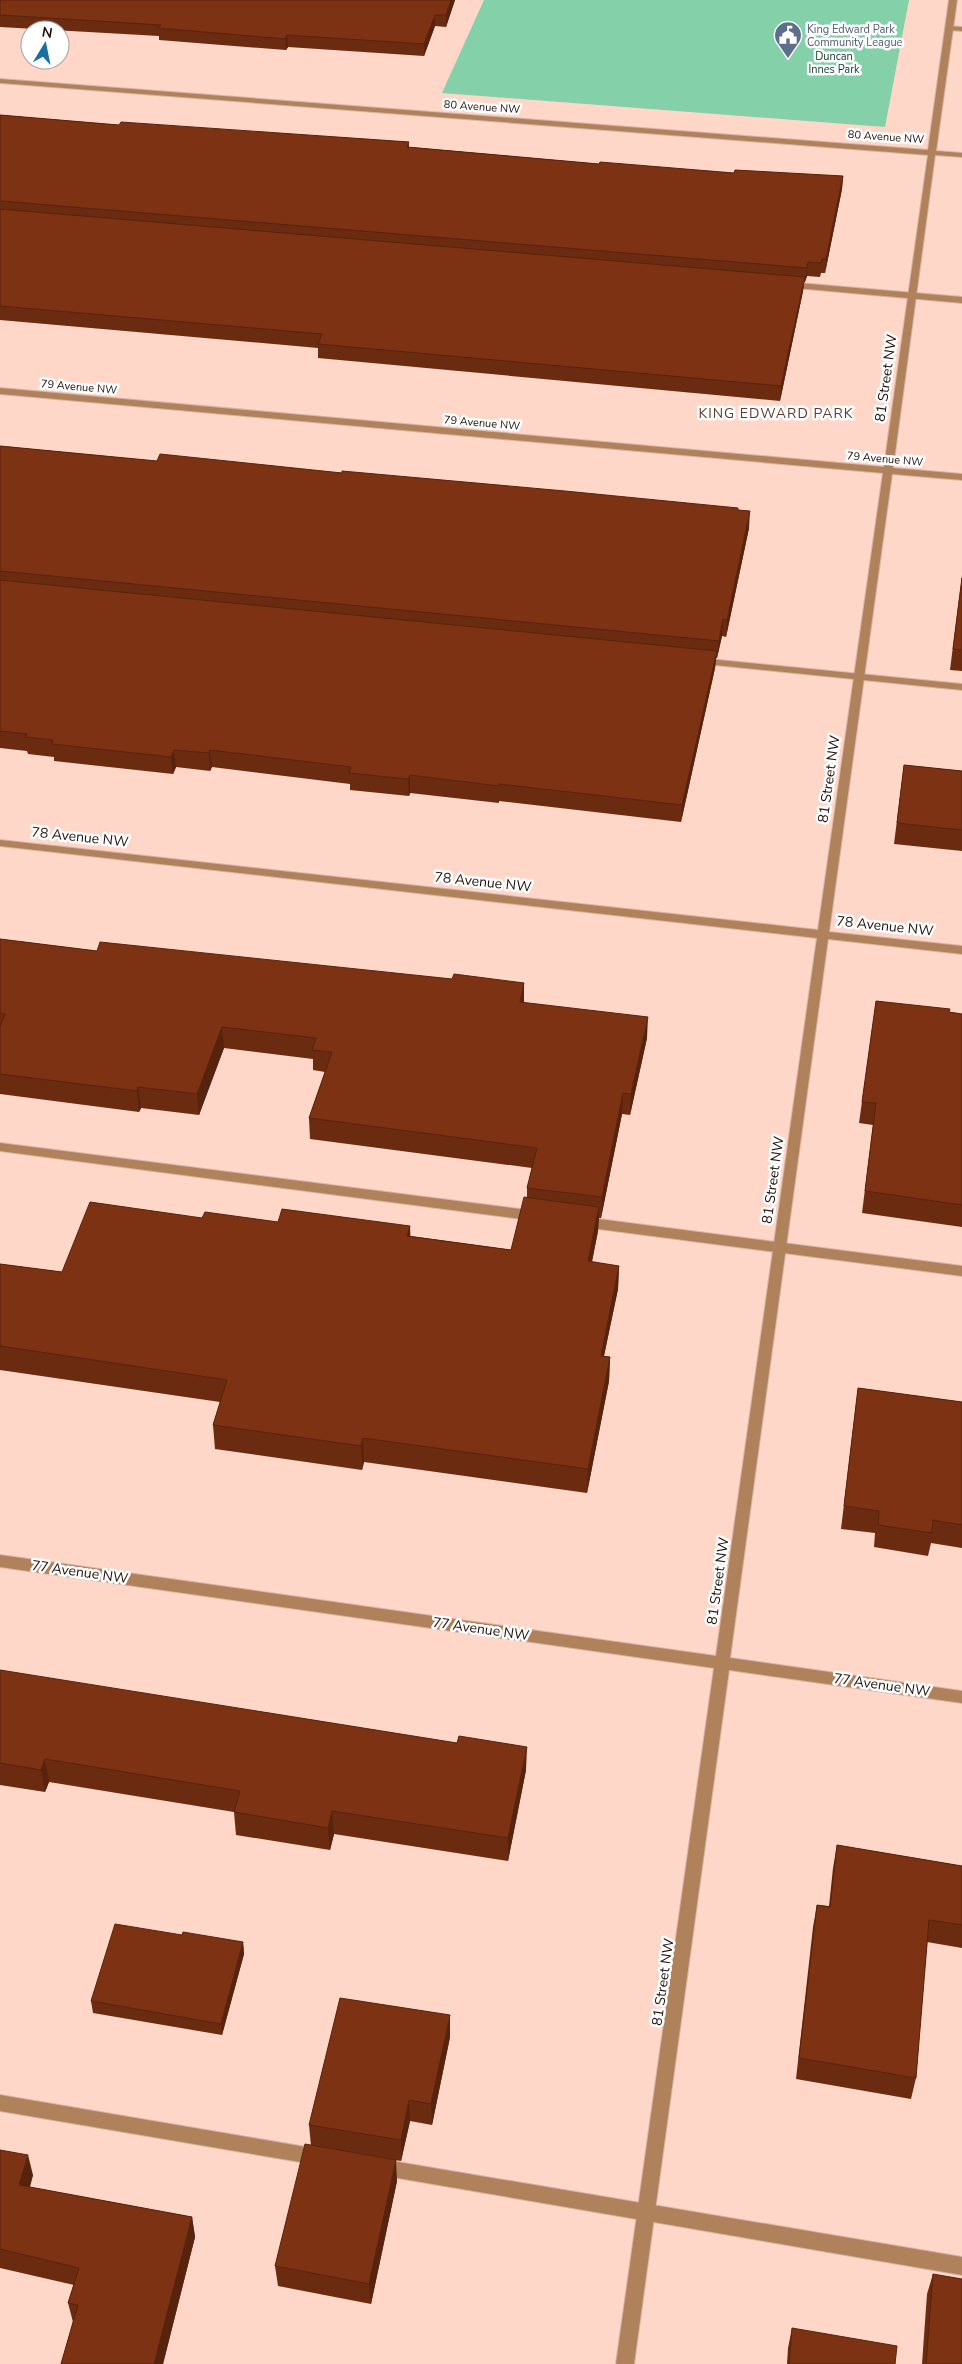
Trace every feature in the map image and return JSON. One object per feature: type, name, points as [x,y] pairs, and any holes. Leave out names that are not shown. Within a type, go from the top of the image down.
[{"type":"street","name":"81 Street NW","points":[[625,2364],[932,152],[956,28],[953,0]]},
{"type":"street","name":"80 Avenue NW","points":[[0,81],[962,154]]},
{"type":"street","points":[[774,284],[962,300]]},
{"type":"street","name":"79 Avenue NW","points":[[0,391],[962,477]]},
{"type":"street","points":[[691,660],[962,687]]},
{"type":"street","name":"78 Avenue NW","points":[[0,843],[962,950]]},
{"type":"street","points":[[0,1148],[552,1218]]},
{"type":"street","points":[[572,1221],[962,1270]]},
{"type":"street","name":"77 Avenue NW","points":[[0,1561],[962,1697]]},
{"type":"street","points":[[0,2103],[333,2159]]},
{"type":"street","points":[[362,2164],[962,2266]]},
{"type":"green space","name":"Duncan Innes Park","points":[[484,0],[909,0],[885,127],[442,93]]},
{"type":"building","points":[[0,0],[451,0],[446,15],[435,15],[424,44],[287,35],[285,39],[158,28],[161,25],[0,15]]},
{"type":"building","points":[[0,115],[119,125],[121,122],[409,142],[407,147],[599,164],[600,162],[734,173],[735,170],[843,176],[826,259],[822,259],[821,263],[808,262],[807,268],[0,201]]},
{"type":"building","points":[[0,209],[805,277],[781,386],[318,344],[322,334],[0,306]]},
{"type":"building","points":[[0,446],[157,461],[160,454],[342,473],[342,471],[565,491],[738,508],[738,510],[750,511],[727,620],[723,619],[719,641],[0,571]]},
{"type":"building","points":[[962,578],[962,650],[953,649]]},
{"type":"building","points":[[0,580],[717,651],[682,805],[410,775],[408,779],[349,773],[351,767],[210,750],[209,753],[174,750],[171,757],[52,744],[53,740],[25,737],[27,734],[0,731]]},
{"type":"building","points":[[904,765],[962,771],[962,830],[897,823]]},
{"type":"building","points":[[0,939],[97,951],[100,942],[452,979],[454,974],[524,983],[520,1002],[648,1017],[631,1094],[623,1093],[602,1197],[527,1188],[537,1148],[309,1118],[332,1052],[312,1050],[316,1038],[222,1027],[197,1094],[138,1087],[137,1091],[0,1074],[0,1026],[5,1014],[0,1013]]},
{"type":"building","points":[[876,1001],[950,1009],[949,1012],[962,1014],[962,1205],[865,1191],[876,1103],[862,1102]]},
{"type":"building","points":[[524,1197],[599,1207],[588,1261],[619,1266],[601,1356],[610,1357],[588,1469],[363,1438],[361,1446],[213,1425],[227,1380],[0,1346],[0,1264],[62,1272],[90,1202],[202,1218],[205,1212],[278,1222],[282,1209],[410,1226],[407,1236],[511,1250]]},
{"type":"building","points":[[858,1388],[962,1402],[962,1525],[933,1520],[932,1533],[878,1525],[879,1511],[844,1506]]},
{"type":"building","points":[[0,1670],[457,1743],[459,1736],[527,1747],[508,1838],[332,1811],[328,1828],[234,1812],[240,1791],[45,1759],[41,1770],[0,1763]]},
{"type":"building","points":[[837,1845],[962,1866],[962,1925],[929,1920],[916,2078],[799,2058],[817,1905],[830,1907]]},
{"type":"building","points":[[115,1924],[182,1935],[183,1932],[243,1942],[221,2024],[91,2001]]},
{"type":"building","points":[[340,1998],[450,2015],[431,2104],[409,2100],[401,2140],[309,2125]]},
{"type":"building","points":[[305,2144],[396,2160],[369,2284],[275,2266]]},
{"type":"building","points":[[0,2150],[28,2155],[19,2185],[192,2217],[154,2364],[61,2364],[78,2305],[68,2303],[79,2268],[0,2249]]},
{"type":"building","points":[[933,2274],[962,2279],[962,2364],[926,2364]]},
{"type":"building","points":[[792,2328],[897,2346],[895,2364],[789,2364]]},
{"type":"place","name":"King Edward Park Community League","points":[[788,59]]},
{"type":"district","name":"KING EDWARD PARK","points":[[776,413]]}]
